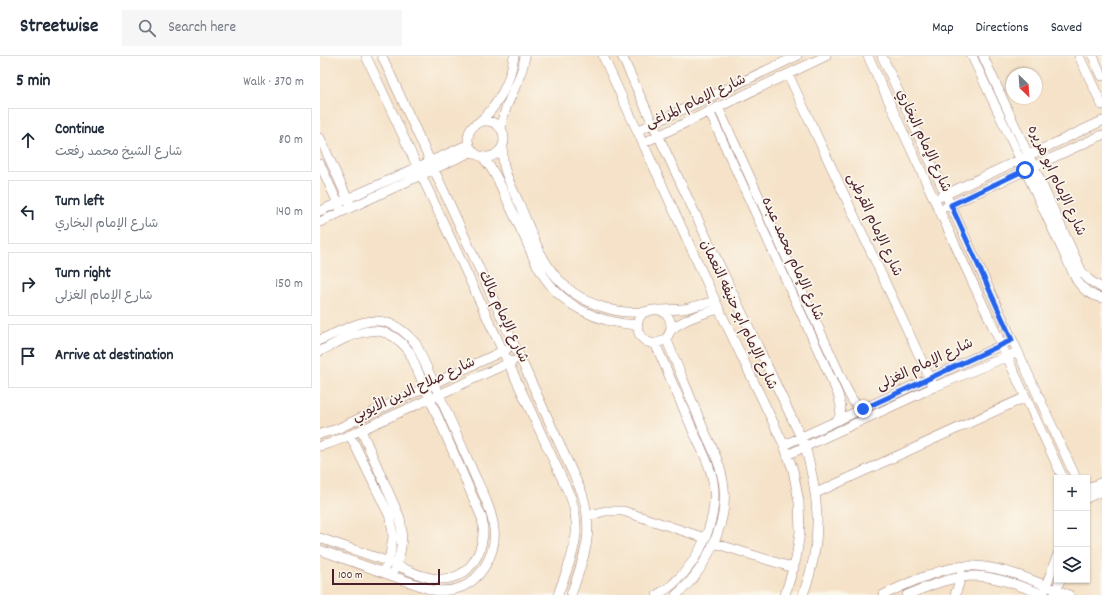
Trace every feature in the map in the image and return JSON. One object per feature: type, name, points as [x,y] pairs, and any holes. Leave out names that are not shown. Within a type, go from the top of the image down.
[{"type":"street","name":"شارع الإمام مالك","points":[[366,56],[575,508],[577,530],[576,541],[558,595]]},
{"type":"street","name":"شارع الإمام مالك","points":[[382,56],[582,493],[588,516],[588,539],[571,595]]},
{"type":"street","points":[[514,56],[506,83],[497,102],[485,117],[474,126],[469,134],[471,148],[482,156],[491,168],[539,269],[553,288],[571,304],[591,315],[614,323],[637,325]]},
{"type":"street","points":[[501,129],[506,106],[520,74],[525,56]]},
{"type":"street","name":"شارع الإمام ابو حنيفه النعمان","points":[[603,56],[717,305],[784,445],[793,470],[797,486],[800,513],[798,545],[794,568],[785,595]]},
{"type":"street","name":"شارع الإمام ابو حنيفه النعمان","points":[[622,56],[805,446],[816,493],[818,522],[812,569],[803,595]]},
{"type":"street","name":"شارع الإمام المراغى","points":[[637,131],[798,56]]},
{"type":"street","name":"شارع الإمام المراغى","points":[[643,143],[826,56]]},
{"type":"street","name":"شارع الإمام البخاري","points":[[868,56],[1062,475]]},
{"type":"street","name":"شارع الإمام البخاري","points":[[882,56],[1075,475]]},
{"type":"street","name":"شارع الإمام ابو هريره","points":[[972,56],[1076,280],[1081,287],[1090,294],[1102,298]]},
{"type":"street","name":"شارع الإمام ابو هريره","points":[[983,56],[1082,272],[1089,280],[1102,288]]},
{"type":"street","points":[[1080,56],[1102,105]]},
{"type":"street","points":[[1093,56],[1102,76]]},
{"type":"street","name":"شارع الإمام القرطبى","points":[[788,74],[934,387]]},
{"type":"street","name":"شارع الإمام محمد عبده","points":[[718,107],[847,390],[854,401],[863,409]]},
{"type":"street","name":"شارع الإمام محمد عبده","points":[[709,111],[838,394],[841,407],[839,420]]},
{"type":"street","points":[[935,200],[1102,121]]},
{"type":"street","points":[[478,123],[495,123],[501,129],[504,137],[503,161],[507,176],[538,247],[550,270],[576,294],[597,306],[620,312],[644,312],[653,309],[684,309],[717,305]]},
{"type":"street","points":[[1005,127],[1014,123]]},
{"type":"street","points":[[940,210],[1102,135]]},
{"type":"street","points":[[320,138],[352,207]]},
{"type":"street","points":[[482,156],[494,155],[501,150],[503,146]]},
{"type":"street","points":[[320,222],[352,207],[419,171],[471,148]]},
{"type":"street","points":[[320,164],[342,212]]},
{"type":"street","points":[[320,211],[347,198],[419,171]]},
{"type":"street","points":[[768,242],[777,237]]},
{"type":"street","points":[[644,312],[639,318],[637,325],[639,334],[650,343],[655,343],[666,338],[671,330],[679,323],[717,305]]},
{"type":"street","points":[[661,310],[670,321],[671,330]]},
{"type":"street","points":[[320,340],[358,323],[371,321],[397,326],[408,334],[416,344],[478,483],[492,519],[495,540],[487,563],[473,580],[458,589],[446,591],[432,590],[320,550]]},
{"type":"street","points":[[320,351],[366,331],[380,331],[392,335],[401,342],[409,351],[482,518],[484,527],[482,546],[472,566],[463,573],[441,579],[430,578],[320,538]]},
{"type":"street","points":[[666,338],[719,466],[724,489],[722,518],[714,543],[706,559],[692,579],[676,595]]},
{"type":"street","name":"شارع الإمام الغزلى","points":[[784,445],[1012,340]]},
{"type":"street","points":[[655,343],[710,470],[713,481],[714,504],[709,527],[697,554],[686,571],[673,584],[657,595]]},
{"type":"street","name":"شارع صلاح الدين الأيوبي","points":[[320,434],[337,429],[514,346]]},
{"type":"street","name":"شارع الإمام الغزلى","points":[[787,455],[934,387],[1018,352]]},
{"type":"street","name":"شارع صلاح الدين الأيوبي","points":[[320,446],[362,430],[519,358]]},
{"type":"street","points":[[816,493],[1026,397]]},
{"type":"street","points":[[362,430],[400,518],[402,542],[400,556],[382,572]]},
{"type":"street","points":[[350,435],[392,519],[392,576]]},
{"type":"street","points":[[1090,488],[1102,482]]},
{"type":"street","points":[[468,487],[478,483]]},
{"type":"street","points":[[1090,497],[1102,491]]},
{"type":"street","points":[[588,516],[605,511],[623,511],[705,538]]},
{"type":"street","points":[[714,543],[794,568]]},
{"type":"street","points":[[1044,593],[1054,565]]},
{"type":"street","points":[[907,595],[960,567],[975,566],[1020,576],[1044,593]]},
{"type":"street","points":[[955,595],[961,578],[960,567]]},
{"type":"street","points":[[883,595],[911,582],[938,578],[961,578],[975,576],[989,578],[1044,593],[1069,595]]},
{"type":"street","points":[[1056,593],[1059,583]]},
{"type":"route","points":[[863,409],[1012,340],[951,205],[1025,170]]}]
